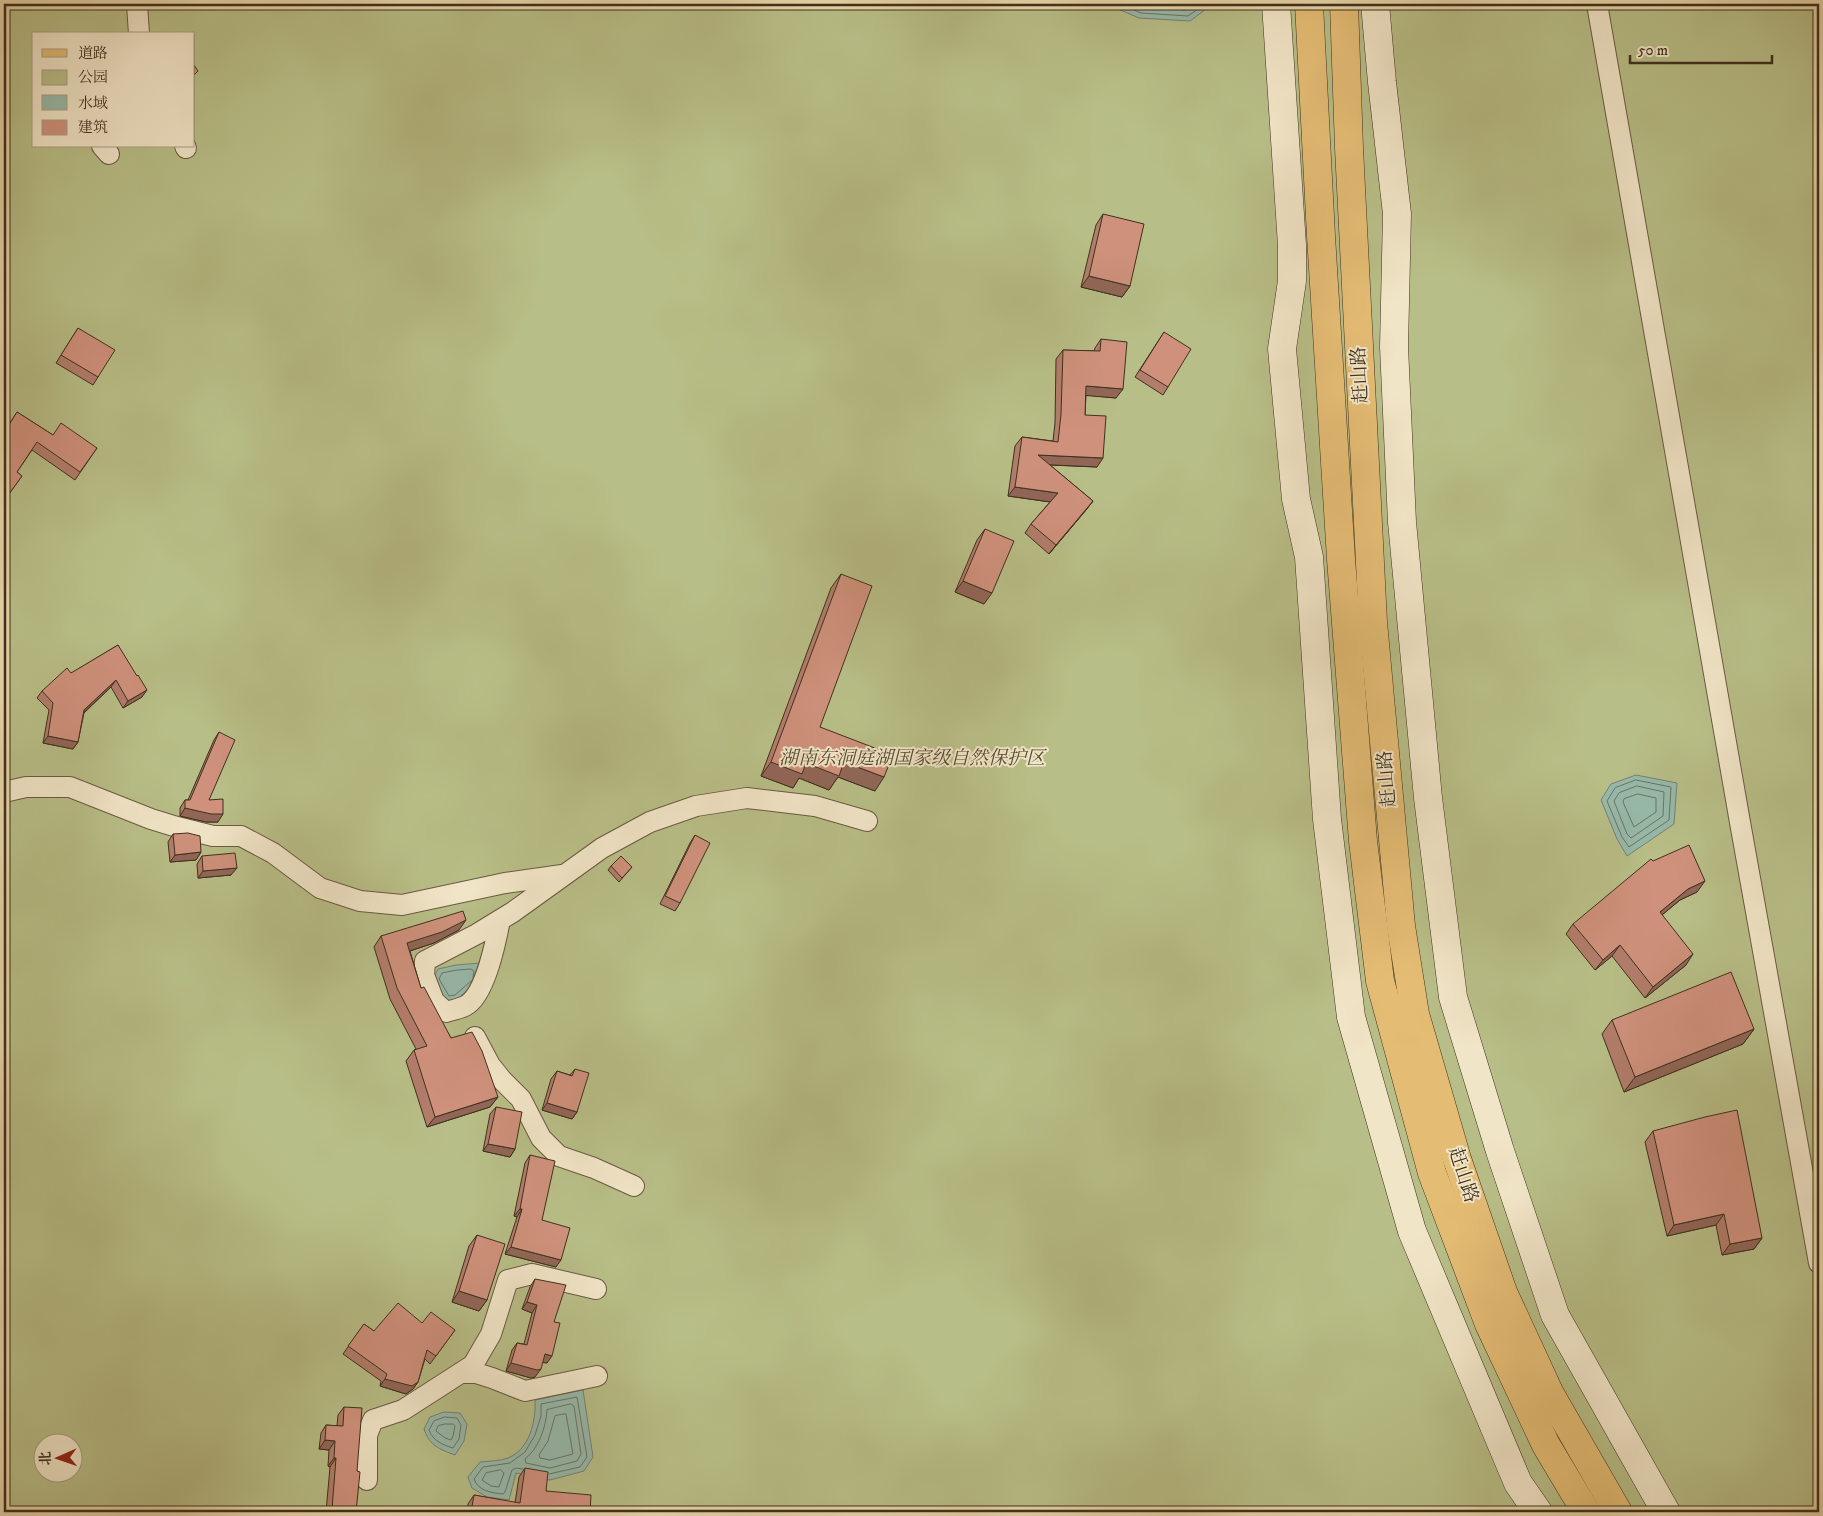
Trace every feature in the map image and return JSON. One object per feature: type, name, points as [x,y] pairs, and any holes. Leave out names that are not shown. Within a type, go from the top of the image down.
[{"type":"main road","points":[[1276,4],[1292,245],[1292,281],[1282,349],[1296,499],[1309,557],[1327,818],[1350,1017],[1412,1231],[1518,1483],[1538,1512]]},
{"type":"main road","name":"赶山路","points":[[1308,4],[1342,559],[1363,841],[1380,981],[1432,1173],[1489,1324],[1546,1445],[1586,1512]]},
{"type":"main road","name":"赶山路","points":[[1344,4],[1348,148],[1373,622],[1401,926],[1415,1014],[1457,1160],[1503,1292],[1550,1394],[1618,1512]]},
{"type":"main road","points":[[1375,4],[1397,214],[1394,348],[1402,522],[1428,798],[1453,997],[1500,1151],[1556,1315],[1666,1512]]},
{"type":"street","points":[[137,4],[139,32]]},
{"type":"street","points":[[1597,4],[1819,1263]]},
{"type":"street","points":[[4,792],[26,787],[70,787],[151,819],[177,827],[213,836],[241,836],[274,853],[320,888],[360,901],[402,905],[505,883],[565,875]]},
{"type":"street","points":[[500,920],[489,967],[478,991],[466,1005],[446,1012],[434,1001],[424,975],[425,961],[500,920],[602,848],[650,822],[696,806],[747,798],[815,806],[867,821]]},
{"type":"street","points":[[475,1037],[490,1065],[521,1099],[541,1138],[559,1156],[634,1186]]},
{"type":"street","points":[[367,1480],[368,1435],[373,1420],[403,1410],[473,1365],[491,1334],[508,1280],[532,1274],[596,1289]]},
{"type":"street","points":[[461,1373],[476,1373],[525,1391],[597,1376]]},
{"type":"green space","name":"湖南东洞庭湖国家级自然保护区","points":[[4,4],[1819,4],[1819,1512],[4,1512]]},
{"type":"water","points":[[1099,4],[1211,4],[1190,21],[1139,18],[1118,9]]},
{"type":"water","points":[[1636,775],[1677,783],[1674,824],[1627,856],[1617,839],[1601,800],[1611,784]]},
{"type":"water","points":[[480,963],[477,983],[457,999],[448,1002],[444,999],[433,979],[438,969]]},
{"type":"water","points":[[583,1390],[593,1457],[584,1471],[550,1480],[516,1473],[509,1500],[487,1497],[472,1488],[468,1477],[480,1462],[508,1458],[522,1448],[533,1425],[535,1400]]},
{"type":"water","points":[[444,1412],[460,1413],[467,1424],[464,1441],[455,1455],[444,1451],[432,1443],[424,1429],[430,1417]]},
{"type":"building","points":[[1103,214],[1144,224],[1130,286],[1089,276]]},
{"type":"building","points":[[4,285],[10,292],[4,298]]},
{"type":"building","points":[[78,328],[115,350],[98,377],[61,355]]},
{"type":"building","points":[[1164,332],[1191,349],[1168,387],[1140,370]]},
{"type":"building","points":[[1101,339],[1127,342],[1123,389],[1086,386],[1085,415],[1106,416],[1103,458],[1038,455],[1093,501],[1056,545],[1031,524],[1058,493],[1015,487],[1022,437],[1058,442],[1063,350],[1100,351]]},
{"type":"building","points":[[17,412],[53,435],[61,423],[97,448],[80,472],[37,442],[17,472],[22,476],[6,498],[4,497],[4,433]]},
{"type":"building","points":[[985,529],[1014,541],[992,593],[963,581]]},
{"type":"building","points":[[841,574],[872,586],[820,727],[893,755],[884,777],[844,762],[839,776],[806,763],[802,774],[771,762]]},
{"type":"building","points":[[118,645],[147,690],[128,701],[116,680],[84,710],[78,742],[48,736],[53,703],[42,691],[67,668],[71,673]]},
{"type":"building","points":[[219,732],[235,740],[209,800],[223,799],[223,814],[211,814],[185,808],[185,800],[190,800]]},
{"type":"building","points":[[188,833],[200,836],[201,852],[175,855],[173,834]]},
{"type":"building","points":[[695,835],[710,843],[680,903],[665,896]]},
{"type":"building","points":[[1689,845],[1705,881],[1688,889],[1660,912],[1693,954],[1653,987],[1620,945],[1603,960],[1573,924],[1651,859],[1653,861]]},
{"type":"building","points":[[235,853],[237,868],[203,871],[202,856]]},
{"type":"building","points":[[621,856],[632,867],[622,878],[611,866]]},
{"type":"building","points":[[463,911],[466,920],[442,932],[407,943],[421,988],[424,987],[451,1038],[472,1032],[482,1051],[498,1097],[435,1117],[414,1050],[427,1046],[397,988],[381,936]]},
{"type":"building","points":[[1731,972],[1754,1029],[1635,1077],[1612,1020]]},
{"type":"building","points":[[575,1069],[589,1073],[577,1112],[547,1103],[557,1071],[572,1076]]},
{"type":"building","points":[[496,1107],[522,1112],[515,1149],[488,1144]]},
{"type":"building","points":[[1737,1110],[1762,1238],[1730,1244],[1724,1214],[1674,1225],[1653,1131]]},
{"type":"building","points":[[530,1155],[555,1161],[542,1220],[570,1228],[561,1260],[511,1247],[522,1209],[520,1209]]},
{"type":"building","points":[[477,1235],[505,1244],[487,1300],[459,1291]]},
{"type":"building","points":[[535,1279],[566,1285],[554,1322],[560,1323],[552,1356],[545,1354],[541,1369],[537,1370],[511,1363],[517,1343],[527,1345],[537,1305],[527,1302]]},
{"type":"building","points":[[398,1303],[422,1323],[431,1312],[455,1330],[436,1356],[427,1350],[418,1382],[412,1386],[385,1379],[387,1374],[348,1346],[364,1324],[374,1331]]},
{"type":"building","points":[[344,1407],[362,1408],[357,1471],[360,1472],[356,1512],[342,1512],[341,1510],[332,1509],[336,1458],[334,1458],[335,1441],[325,1440],[326,1425],[343,1426]]},
{"type":"building","points":[[525,1468],[548,1472],[546,1491],[591,1495],[590,1512],[471,1512],[474,1495],[520,1503]]}]
